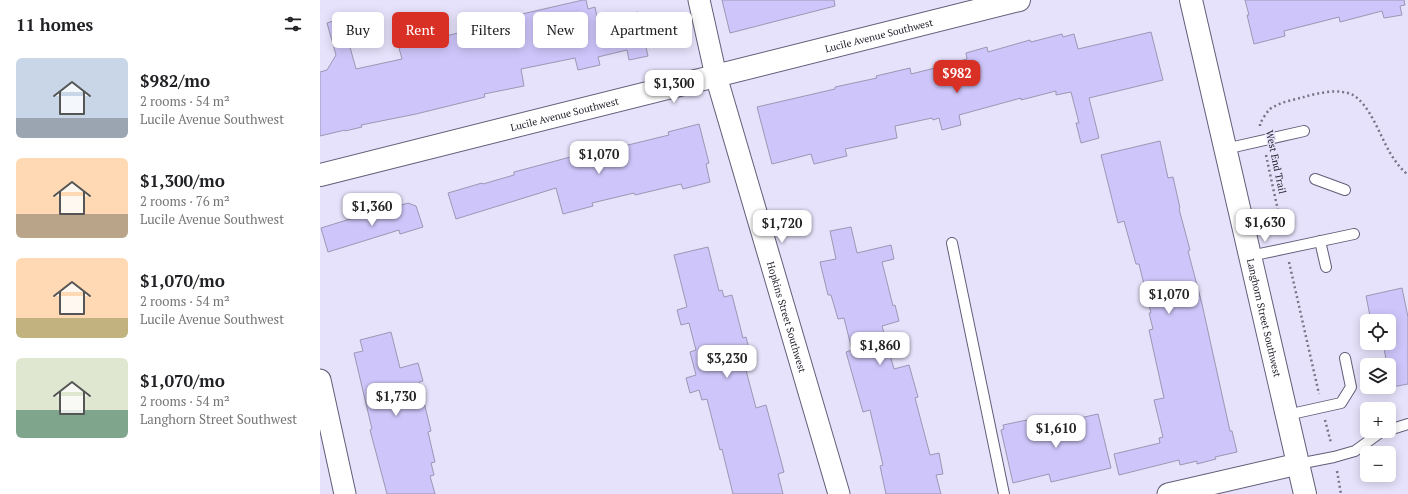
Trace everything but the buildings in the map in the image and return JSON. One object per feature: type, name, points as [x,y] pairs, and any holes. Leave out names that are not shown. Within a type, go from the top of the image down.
[{"type":"street","name":"Hopkins Street Southwest","points":[[699,0],[716,76],[839,494]]},
{"type":"street","name":"Lucile Avenue Southwest","points":[[320,175],[1019,0]]},
{"type":"street","name":"Langhorn Street Southwest","points":[[1191,0],[1305,494]]},
{"type":"street","points":[[320,380],[345,494]]},
{"type":"street","points":[[1168,494],[1298,464]]},
{"type":"lane","points":[[1225,149],[1304,131]]},
{"type":"lane","points":[[1315,180],[1345,190]]},
{"type":"lane","points":[[1250,256],[1354,234]]},
{"type":"lane","points":[[1320,241],[1326,267]]},
{"type":"lane","points":[[952,243],[1004,494]]},
{"type":"lane","points":[[1287,415],[1341,402],[1351,387],[1345,358]]},
{"type":"lane","points":[[1396,428],[1408,424]]},
{"type":"lane","points":[[1298,464],[1355,451],[1373,438]]},
{"type":"path","name":"West End Trail","points":[[1341,494],[1260,124],[1269,110],[1281,104],[1315,94],[1328,92],[1341,92],[1352,95],[1362,103],[1390,152],[1400,167],[1408,175]]}]
